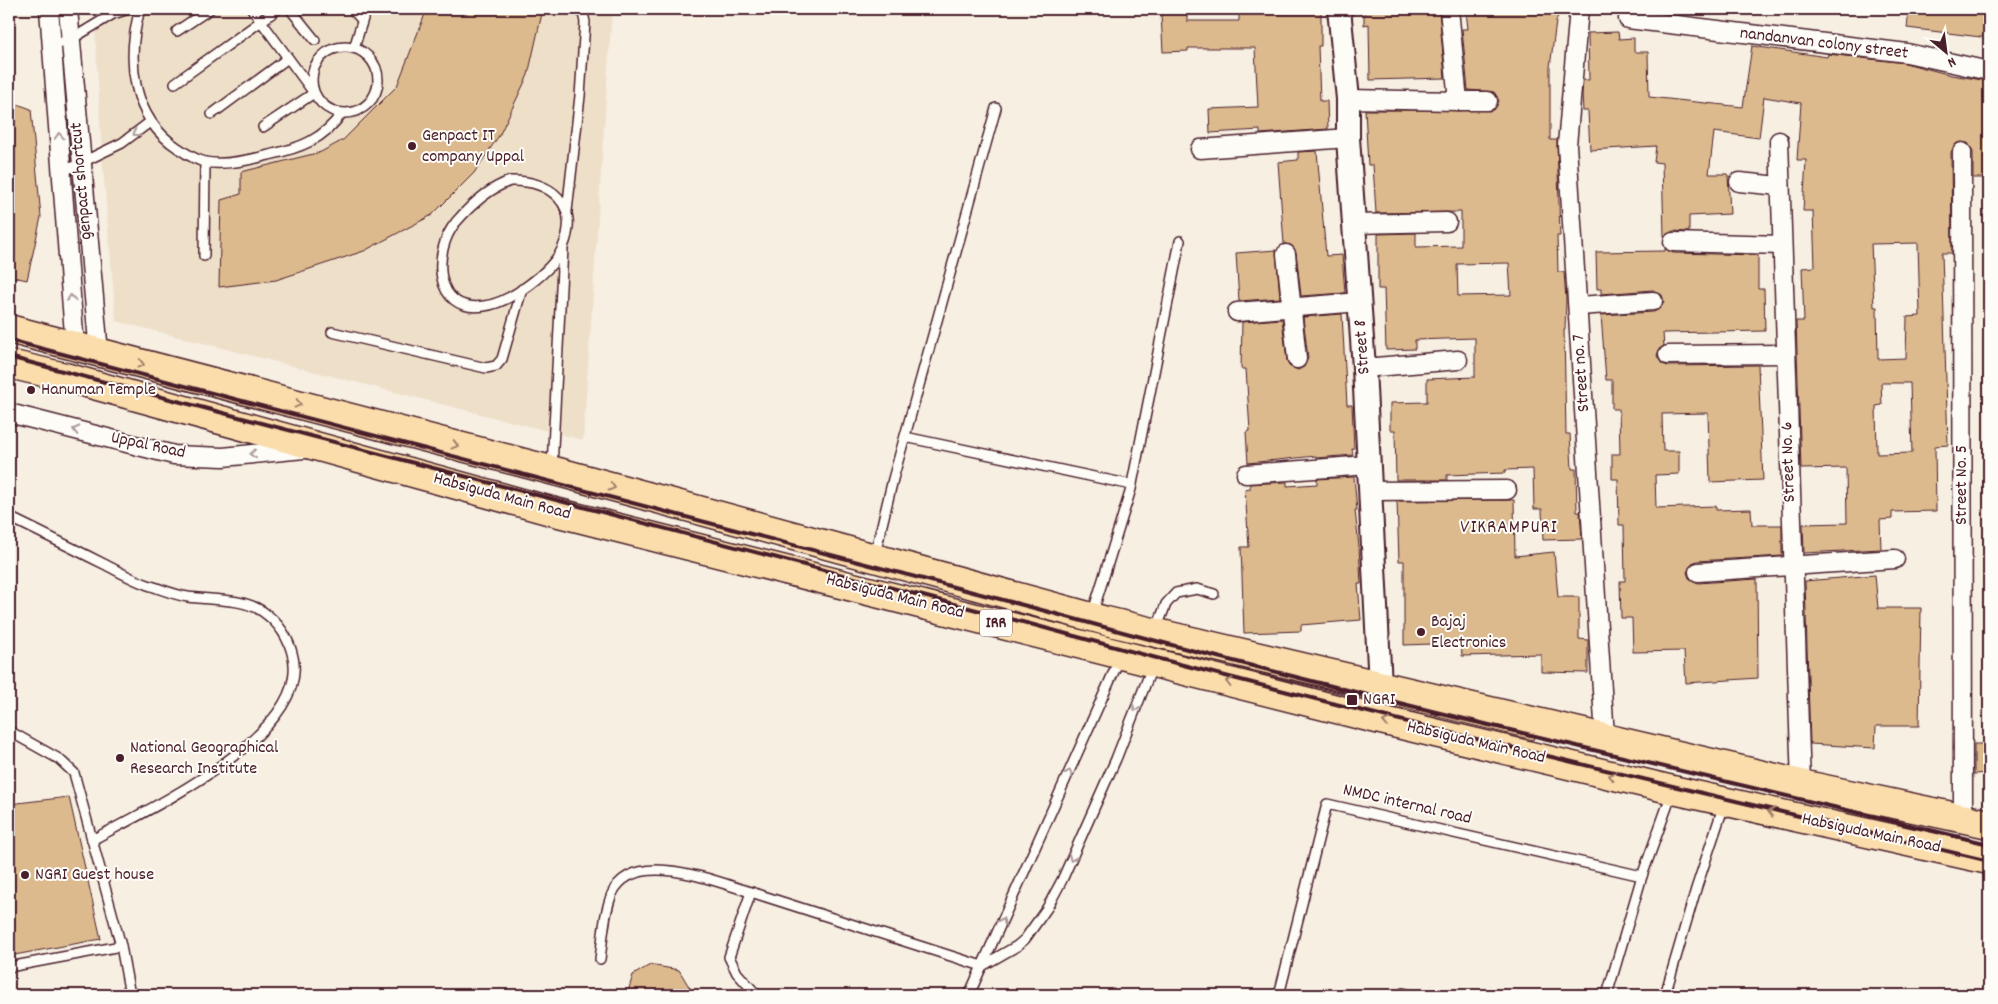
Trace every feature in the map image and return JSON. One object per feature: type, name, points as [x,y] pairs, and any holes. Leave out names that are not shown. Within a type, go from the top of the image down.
[{"type":"main road","name":"Habsiguda Main Road","points":[[9,329],[559,472],[1155,633],[1801,784],[1989,824]]},
{"type":"main road","name":"Habsiguda Main Road","points":[[9,364],[65,377],[551,511],[1368,717],[1725,802],[1989,860]]},
{"type":"main road","points":[[551,511],[559,472]]},
{"type":"street","points":[[49,9],[62,172],[87,350]]},
{"type":"street","name":"genpact shortcut","points":[[68,9],[80,164],[87,350]]},
{"type":"street","name":"Street 8","points":[[1339,9],[1348,99],[1348,138],[1364,368],[1380,686]]},
{"type":"street","points":[[1449,9],[1458,101]]},
{"type":"street","name":"Street no. 7","points":[[1579,9],[1567,145],[1605,737]]},
{"type":"street","name":"nandanvan colony street","points":[[1628,19],[1907,53],[1989,71]]},
{"type":"street","points":[[1348,99],[1488,101]]},
{"type":"street","points":[[1200,149],[1348,138]]},
{"type":"street","name":"Street No. 6","points":[[1779,141],[1801,784]]},
{"type":"street","name":"Street No. 5","points":[[1962,152],[1963,818]]},
{"type":"street","points":[[1739,182],[1780,186]]},
{"type":"street","points":[[1354,224],[1446,222]]},
{"type":"street","points":[[1673,242],[1782,244]]},
{"type":"street","points":[[1286,254],[1297,359]]},
{"type":"street","points":[[1578,306],[1654,301]]},
{"type":"street","points":[[1237,312],[1360,302]]},
{"type":"street","points":[[1668,355],[1785,354]]},
{"type":"street","points":[[1364,368],[1458,360]]},
{"type":"street","name":"Uppal Road","points":[[9,413],[174,454],[223,456],[319,447]]},
{"type":"street","points":[[1246,474],[1368,465]]},
{"type":"street","points":[[1369,491],[1507,490]]},
{"type":"street","points":[[1698,572],[1895,559]]},
{"type":"lane","points":[[52,44],[70,40],[113,14],[130,9]]},
{"type":"lane","points":[[140,9],[131,53],[133,75],[150,122],[170,143],[205,162],[250,159],[305,146],[321,136],[342,113]]},
{"type":"lane","points":[[177,31],[210,9]]},
{"type":"lane","points":[[252,9],[322,105],[342,113],[362,109],[370,102],[379,83],[374,63],[368,55],[354,48],[338,47],[320,57],[314,66],[312,76],[314,93]]},
{"type":"lane","points":[[175,83],[278,9]]},
{"type":"lane","points":[[290,9],[314,40]]},
{"type":"lane","points":[[352,9],[362,20]]},
{"type":"lane","points":[[354,48],[366,9]]},
{"type":"lane","points":[[559,472],[563,248],[569,229],[567,211],[580,96],[584,22],[582,9]]},
{"type":"lane","points":[[212,114],[288,58]]},
{"type":"lane","points":[[264,127],[314,93]]},
{"type":"lane","points":[[874,558],[905,437],[996,108]]},
{"type":"lane","points":[[62,172],[122,143],[150,122]]},
{"type":"lane","points":[[204,256],[205,162]]},
{"type":"lane","points":[[563,248],[535,280],[509,298],[485,306],[465,307],[448,296],[441,281],[445,244],[455,222],[497,186],[510,181],[524,181],[553,192],[561,198],[567,211]]},
{"type":"lane","points":[[1092,616],[1132,485],[1180,241]]},
{"type":"lane","points":[[332,332],[486,368],[496,366],[502,359],[522,289]]},
{"type":"lane","points":[[905,437],[1132,485]]},
{"type":"lane","points":[[9,517],[146,585],[186,596],[234,602],[260,610],[277,624],[290,644],[295,666],[294,681],[287,700],[272,719],[237,754],[199,782],[92,840]]},
{"type":"lane","points":[[1155,633],[1166,604],[1176,592],[1197,589],[1214,594]]},
{"type":"lane","points":[[969,995],[1122,655]]},
{"type":"lane","points":[[600,959],[612,896],[620,882],[638,872],[660,870],[751,892],[982,966],[1017,946],[1047,908],[1062,880],[1116,759],[1154,663]]},
{"type":"lane","points":[[9,731],[59,759],[74,773],[121,946],[130,995]]},
{"type":"lane","points":[[1607,995],[1642,876],[1673,790]]},
{"type":"lane","points":[[1665,995],[1696,889],[1725,802]]},
{"type":"lane","name":"NMDC internal road","points":[[1279,995],[1327,804],[1642,876]]},
{"type":"lane","points":[[751,892],[729,957],[737,973],[756,995]]},
{"type":"lane","points":[[9,967],[121,946]]},
{"type":"shaded area","points":[[94,9],[612,9],[583,440],[116,321],[102,156]]},
{"type":"building","name":"Genpact IT company Uppal","points":[[427,9],[543,9],[528,75],[500,134],[474,173],[432,215],[364,251],[276,280],[219,287],[221,200],[241,194],[241,172],[321,152],[343,140],[397,86]]},
{"type":"building","points":[[1290,9],[1321,9],[1321,46],[1318,46],[1320,101],[1327,101],[1328,129],[1260,134],[1260,130],[1210,133],[1209,109],[1258,107],[1255,48],[1188,48],[1188,51],[1163,52],[1161,14],[1187,13],[1187,21],[1239,21],[1239,13],[1290,13]]},
{"type":"building","points":[[1364,9],[1439,9],[1445,78],[1370,80],[1369,24],[1364,25]]},
{"type":"building","points":[[1560,9],[1556,22],[1550,67],[1550,140],[1557,140],[1560,236],[1557,236],[1558,272],[1564,272],[1566,299],[1564,330],[1566,434],[1570,434],[1572,469],[1576,469],[1577,512],[1580,512],[1582,539],[1543,540],[1542,509],[1534,509],[1533,469],[1505,470],[1505,473],[1447,475],[1447,480],[1396,480],[1395,430],[1390,430],[1390,403],[1427,402],[1427,379],[1475,377],[1475,338],[1415,340],[1415,349],[1386,350],[1384,289],[1378,289],[1378,234],[1416,233],[1416,247],[1461,246],[1461,212],[1376,213],[1373,165],[1368,165],[1365,110],[1494,110],[1499,101],[1494,92],[1468,90],[1462,29],[1468,29],[1466,11]],"holes":[[[1509,263],[1511,295],[1458,296],[1457,264]]]},
{"type":"building","points":[[1909,9],[1989,9],[1989,38],[1907,28]]},
{"type":"building","points":[[1618,32],[1619,39],[1634,38],[1634,52],[1648,52],[1649,97],[1743,107],[1752,46],[1827,57],[1828,54],[1905,63],[1951,75],[1989,81],[1989,178],[1973,178],[1973,152],[1968,143],[1957,143],[1951,152],[1952,253],[1942,253],[1948,445],[1935,446],[1936,511],[1892,512],[1892,519],[1880,520],[1881,549],[1804,553],[1803,524],[1847,523],[1846,468],[1801,469],[1796,321],[1804,321],[1802,268],[1815,267],[1813,211],[1803,211],[1806,160],[1797,160],[1801,103],[1764,97],[1759,138],[1714,132],[1709,174],[1728,174],[1730,214],[1689,216],[1689,232],[1673,231],[1664,236],[1662,163],[1654,162],[1656,146],[1590,150],[1588,111],[1583,111],[1582,95],[1583,80],[1589,80],[1588,33]],"holes":[[[1918,243],[1920,316],[1907,317],[1906,358],[1878,359],[1877,307],[1874,307],[1871,244]],[[1881,383],[1910,383],[1912,453],[1877,454],[1876,406],[1882,405]]]},
{"type":"building","points":[[9,101],[31,109],[41,217],[27,280],[9,276]]},
{"type":"building","points":[[1317,151],[1326,256],[1342,255],[1345,293],[1301,296],[1296,252],[1291,245],[1284,244],[1278,162],[1298,160],[1298,152]]},
{"type":"building","points":[[1665,248],[1673,253],[1758,255],[1758,289],[1764,289],[1765,331],[1663,333],[1664,346],[1659,349],[1657,356],[1662,364],[1668,366],[1758,365],[1763,480],[1710,482],[1708,413],[1662,414],[1663,451],[1679,451],[1679,474],[1655,475],[1656,508],[1716,506],[1716,510],[1751,509],[1752,525],[1782,525],[1782,556],[1697,561],[1692,563],[1687,572],[1689,578],[1698,583],[1757,579],[1758,678],[1686,683],[1684,651],[1633,652],[1632,618],[1621,618],[1620,581],[1625,581],[1624,525],[1619,525],[1618,479],[1612,479],[1612,454],[1620,454],[1619,409],[1612,409],[1612,380],[1606,380],[1601,315],[1654,312],[1662,306],[1664,301],[1662,295],[1653,290],[1601,294],[1601,289],[1597,289],[1596,252],[1665,251]]},
{"type":"building","points":[[1276,250],[1280,298],[1239,301],[1236,253]]},
{"type":"building","points":[[1342,314],[1347,405],[1352,405],[1353,455],[1316,458],[1316,456],[1248,463],[1246,432],[1250,431],[1246,369],[1241,369],[1242,322],[1282,319],[1287,361],[1289,366],[1298,370],[1304,367],[1308,358],[1303,317]]},
{"type":"building","points":[[1354,477],[1361,584],[1358,584],[1361,620],[1301,625],[1301,631],[1244,633],[1241,547],[1249,547],[1245,490],[1250,489],[1250,484],[1287,482],[1287,486],[1317,484],[1317,479]]},
{"type":"building","points":[[1514,500],[1515,556],[1554,552],[1558,597],[1579,597],[1579,639],[1588,640],[1588,673],[1541,672],[1541,654],[1462,656],[1461,643],[1404,645],[1404,561],[1399,561],[1397,501]]},
{"type":"building","points":[[1875,575],[1878,608],[1921,608],[1919,726],[1876,726],[1875,748],[1810,744],[1805,581]]},
{"type":"building","points":[[1232,667],[1534,737],[1533,740]]},
{"type":"building","points":[[1974,744],[1989,744],[1989,773],[1974,774]]},
{"type":"building","name":"NGRI Guest house","points":[[69,797],[101,939],[9,956],[9,804]]},
{"type":"building","points":[[650,965],[679,970],[694,995],[627,995],[633,975]]},
{"type":"railway","points":[[9,340],[1275,672],[1513,731],[1989,844]]},
{"type":"railway","points":[[9,357],[1272,688],[1510,747],[1989,861]]},
{"type":"place","name":"Genpact IT company Uppal","points":[[412,146]]},
{"type":"place","name":"Hanuman Temple","points":[[31,390]]},
{"type":"place","name":"Bajaj Electronics","points":[[1421,632]]},
{"type":"place","name":"NGRI","points":[[1352,700]]},
{"type":"place","name":"National Geographical Research Institute","points":[[120,758]]},
{"type":"place","name":"NGRI Guest house","points":[[25,875]]},
{"type":"district","name":"VIKRAMPURI","points":[[1509,528]]}]
